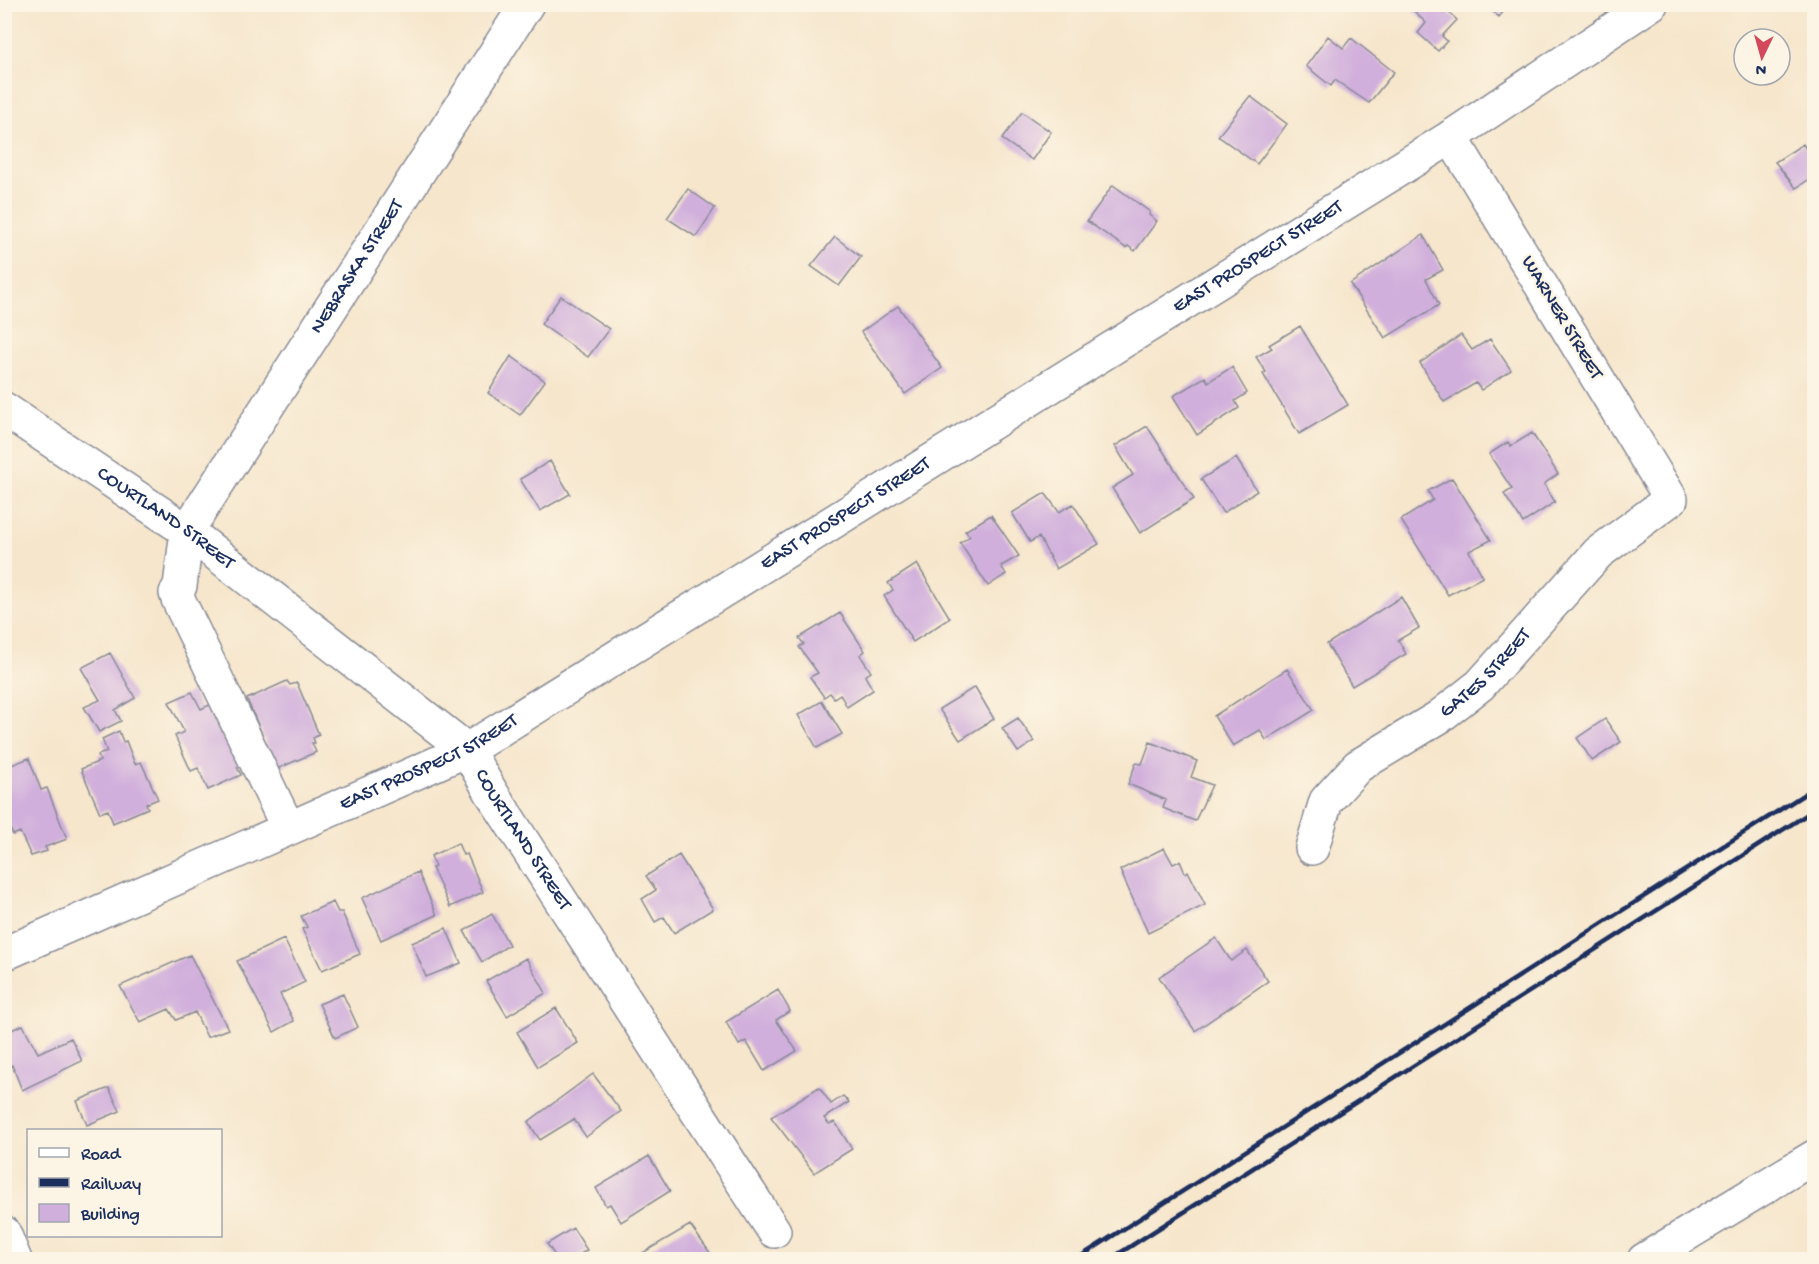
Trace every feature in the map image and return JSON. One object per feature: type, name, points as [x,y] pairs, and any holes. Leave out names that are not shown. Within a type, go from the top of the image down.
[{"type":"street","name":"NEBRASKA STREET","points":[[187,531],[527,4]]},
{"type":"street","name":"EAST PROSPECT STREET","points":[[4,954],[467,750],[1451,137],[1651,4]]},
{"type":"street","name":"WARNER STREET","points":[[1451,137],[1671,499]]},
{"type":"street","name":"COURTLAND STREET","points":[[4,409],[187,531],[467,750],[497,802],[774,1232]]},
{"type":"street","name":"GATES STREET","points":[[1312,848],[1326,801],[1358,766],[1439,717],[1480,685],[1598,553],[1671,499]]},
{"type":"street","points":[[187,531],[180,586],[176,593],[178,599],[288,828]]},
{"type":"street","points":[[1644,1260],[1815,1157]]},
{"type":"street","points":[[4,1233],[15,1260]]},
{"type":"building","points":[[1407,4],[1440,4],[1457,20],[1442,36],[1447,41],[1438,51],[1418,33],[1426,23]]},
{"type":"building","points":[[1484,4],[1510,4],[1499,17]]},
{"type":"building","points":[[1328,36],[1343,48],[1351,38],[1394,72],[1369,103],[1335,80],[1331,86],[1306,66]]},
{"type":"building","points":[[1250,96],[1287,124],[1257,164],[1218,136]]},
{"type":"building","points":[[1022,112],[1051,132],[1032,160],[1002,139]]},
{"type":"building","points":[[1803,144],[1814,162],[1814,176],[1796,188],[1775,162]]},
{"type":"building","points":[[1113,185],[1150,212],[1149,215],[1157,221],[1135,251],[1128,246],[1126,248],[1087,221]]},
{"type":"building","points":[[688,189],[715,208],[696,237],[667,218]]},
{"type":"building","points":[[1423,235],[1443,270],[1426,279],[1439,305],[1385,338],[1350,284]]},
{"type":"building","points":[[835,237],[861,257],[839,286],[811,266]]},
{"type":"building","points":[[561,296],[609,329],[588,357],[541,324]]},
{"type":"building","points":[[898,306],[942,368],[905,394],[861,332]]},
{"type":"building","points":[[1300,326],[1348,405],[1299,434],[1263,374],[1266,372],[1256,357],[1272,348],[1269,345]]},
{"type":"building","points":[[1461,335],[1472,350],[1490,339],[1511,370],[1481,390],[1476,383],[1444,402],[1420,363]]},
{"type":"building","points":[[511,356],[545,381],[520,415],[488,393]]},
{"type":"building","points":[[1232,367],[1247,393],[1235,401],[1239,408],[1197,435],[1173,396],[1205,377],[1208,382]]},
{"type":"building","points":[[1147,426],[1194,499],[1140,533],[1112,488],[1133,475],[1115,446]]},
{"type":"building","points":[[1532,433],[1558,474],[1544,484],[1555,502],[1523,523],[1504,494],[1512,489],[1489,454],[1508,442],[1511,446]]},
{"type":"building","points":[[1236,458],[1257,491],[1223,513],[1201,479]]},
{"type":"building","points":[[550,461],[570,494],[540,511],[520,479]]},
{"type":"building","points":[[1452,478],[1491,540],[1469,551],[1483,577],[1448,595],[1401,520],[1433,500],[1428,491]]},
{"type":"building","points":[[1045,493],[1059,512],[1073,504],[1099,544],[1056,569],[1039,537],[1030,542],[1012,513]]},
{"type":"building","points":[[991,515],[1019,556],[1001,566],[1006,574],[988,586],[960,543],[970,536],[965,531]]},
{"type":"building","points":[[917,564],[950,618],[913,642],[884,596],[893,590],[888,583]]},
{"type":"building","points":[[1401,597],[1419,628],[1398,640],[1406,654],[1352,686],[1327,644]]},
{"type":"building","points":[[840,613],[865,651],[860,655],[871,672],[865,676],[873,690],[847,707],[840,694],[834,698],[830,693],[824,697],[810,677],[818,673],[799,647],[804,644],[799,638]]},
{"type":"building","points":[[110,653],[135,698],[115,710],[121,721],[99,732],[84,707],[100,700],[81,668]]},
{"type":"building","points":[[1287,669],[1314,710],[1266,740],[1260,730],[1233,746],[1214,716]]},
{"type":"building","points":[[287,681],[290,685],[297,683],[319,735],[313,738],[315,743],[312,743],[316,752],[277,769],[247,699]]},
{"type":"building","points":[[975,687],[994,719],[960,740],[939,709]]},
{"type":"building","points":[[192,692],[201,709],[218,701],[235,742],[230,745],[240,766],[237,767],[241,775],[208,790],[198,768],[191,771],[175,736],[184,732],[169,702]]},
{"type":"building","points":[[822,701],[842,734],[817,748],[798,715]]},
{"type":"building","points":[[1018,718],[1034,741],[1018,752],[1002,728]]},
{"type":"building","points":[[1605,719],[1621,742],[1592,761],[1577,738]]},
{"type":"building","points":[[119,731],[123,742],[126,741],[135,764],[141,762],[158,799],[146,804],[148,808],[113,823],[108,810],[100,813],[81,769],[100,761],[98,755],[107,752],[102,739]]},
{"type":"building","points":[[1150,742],[1197,761],[1191,777],[1212,785],[1195,821],[1163,808],[1166,800],[1128,784],[1136,763],[1142,764]]},
{"type":"building","points":[[29,758],[41,790],[47,788],[67,839],[45,847],[47,851],[31,856],[20,832],[13,835],[4,815],[4,768]]},
{"type":"building","points":[[458,843],[463,855],[467,854],[483,892],[450,907],[432,868],[435,867],[431,856]]},
{"type":"building","points":[[1164,848],[1173,864],[1180,861],[1185,873],[1188,871],[1205,905],[1148,933],[1120,870]]},
{"type":"building","points":[[679,855],[713,909],[674,933],[664,917],[655,922],[642,899],[656,890],[646,876]]},
{"type":"building","points":[[418,872],[437,915],[381,940],[362,898]]},
{"type":"building","points":[[333,902],[338,912],[342,912],[360,954],[322,970],[302,929],[307,927],[301,916]]},
{"type":"building","points":[[492,914],[509,945],[482,962],[464,931]]},
{"type":"building","points":[[446,928],[461,963],[426,977],[412,943]]},
{"type":"building","points":[[1216,938],[1231,961],[1247,950],[1268,981],[1195,1031],[1159,977]]},
{"type":"building","points":[[284,939],[305,982],[280,994],[294,1021],[274,1032],[237,961]]},
{"type":"building","points":[[190,955],[228,1029],[207,1037],[195,1012],[176,1020],[169,1009],[140,1022],[120,986]]},
{"type":"building","points":[[526,958],[546,993],[507,1016],[486,981]]},
{"type":"building","points":[[778,990],[790,1011],[776,1020],[797,1051],[764,1071],[746,1041],[739,1045],[726,1022]]},
{"type":"building","points":[[343,994],[358,1027],[335,1038],[319,1004]]},
{"type":"building","points":[[556,1008],[578,1043],[538,1067],[517,1032]]},
{"type":"building","points":[[23,1025],[38,1053],[71,1038],[82,1061],[22,1090],[12,1065],[7,1068],[4,1064],[4,1033]]},
{"type":"building","points":[[593,1074],[621,1111],[586,1137],[574,1119],[540,1140],[528,1122]]},
{"type":"building","points":[[819,1087],[831,1104],[843,1096],[849,1102],[824,1118],[829,1124],[835,1122],[852,1149],[814,1173],[771,1117]]},
{"type":"building","points":[[109,1088],[120,1111],[87,1125],[77,1101]]},
{"type":"building","points":[[649,1156],[670,1191],[621,1222],[610,1204],[606,1206],[596,1188]]},
{"type":"building","points":[[690,1225],[713,1257],[710,1260],[642,1260],[639,1255]]},
{"type":"building","points":[[573,1228],[587,1250],[571,1260],[558,1260],[547,1244]]},
{"type":"railway","points":[[1075,1260],[1814,788]]},
{"type":"railway","points":[[1109,1260],[1814,810]]}]
